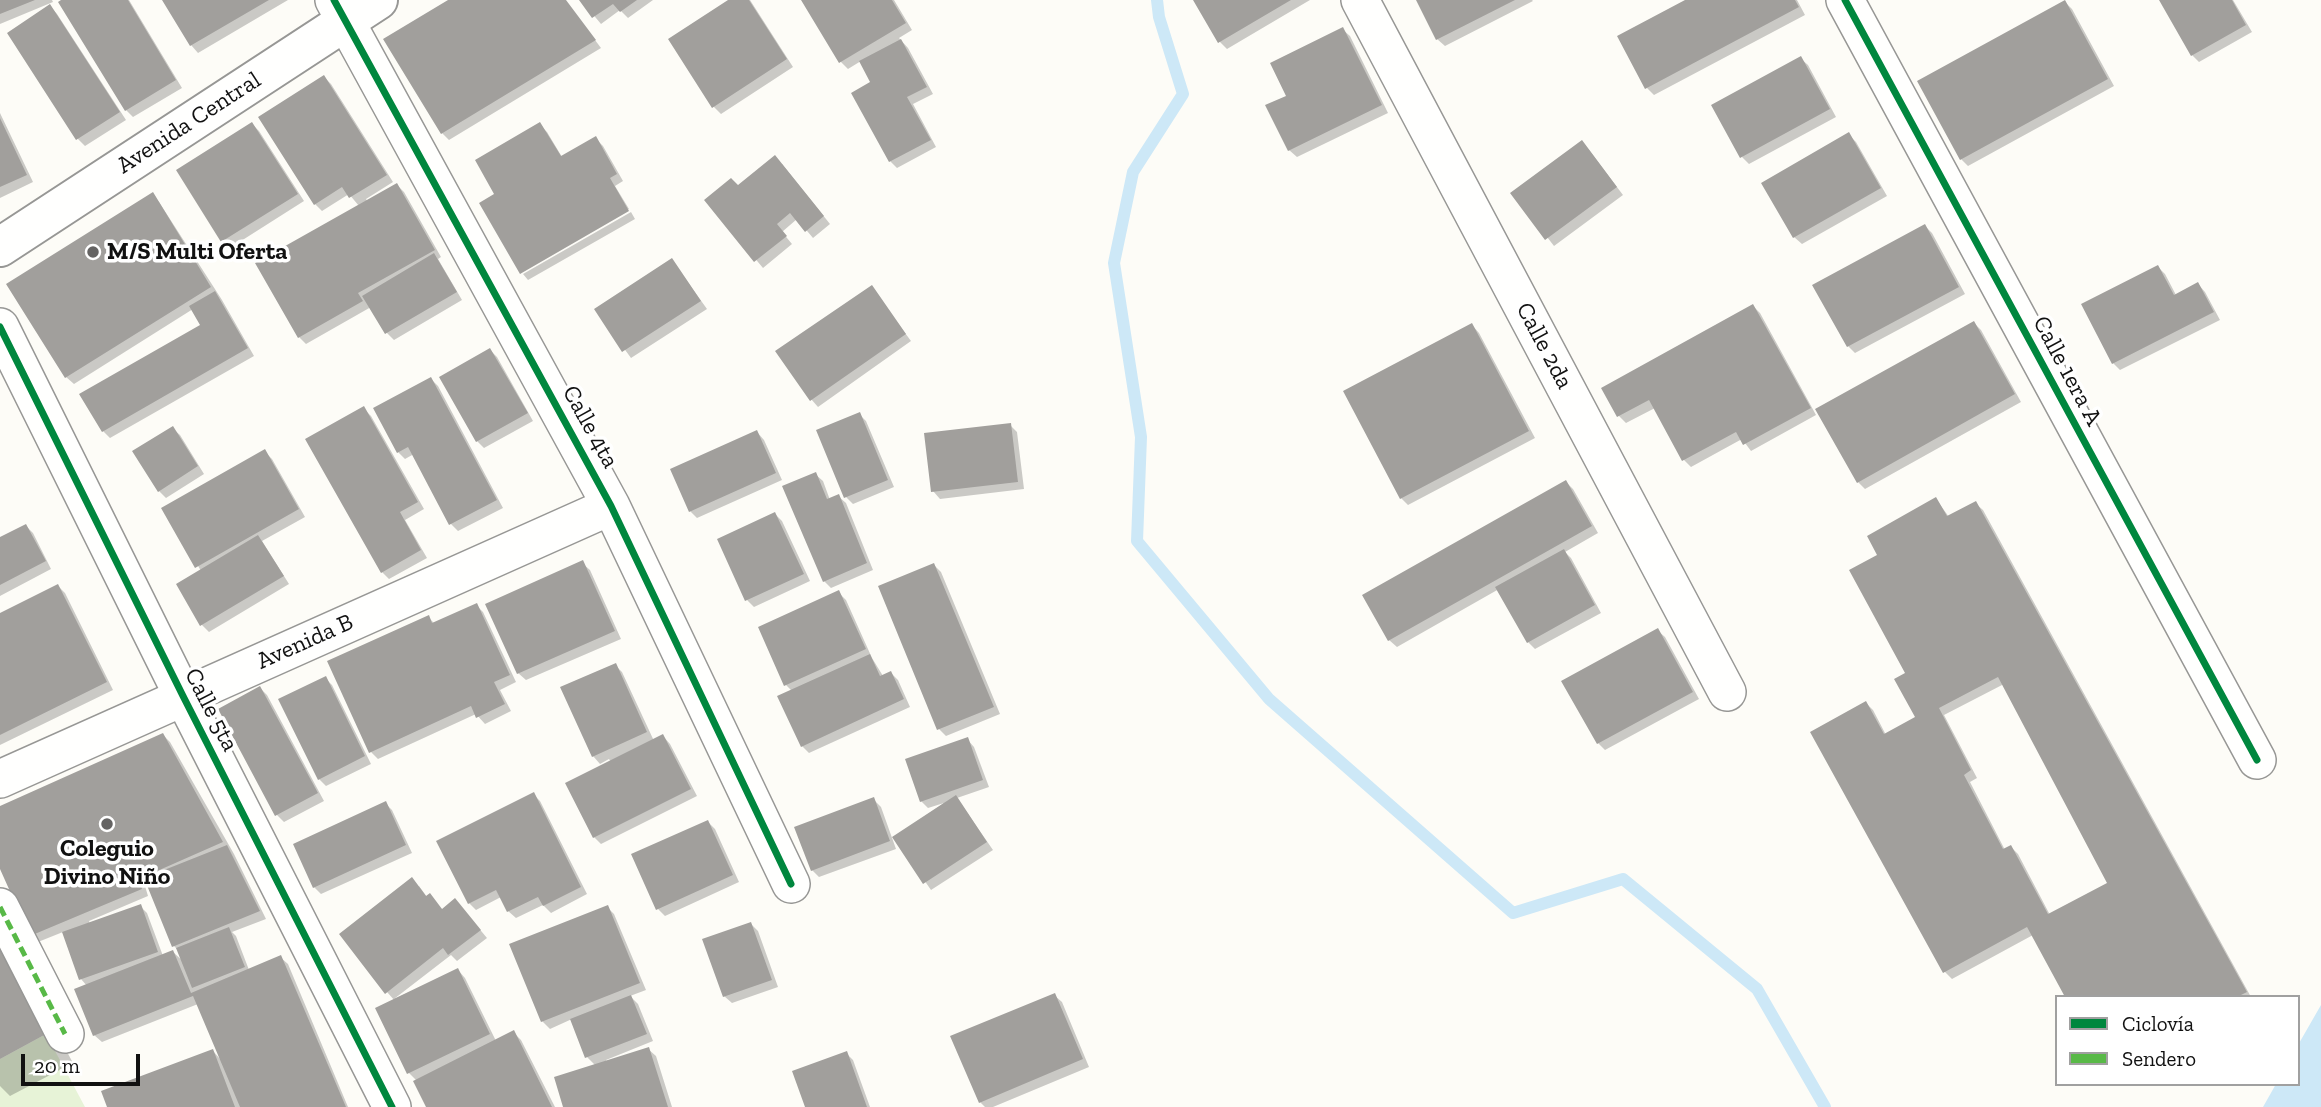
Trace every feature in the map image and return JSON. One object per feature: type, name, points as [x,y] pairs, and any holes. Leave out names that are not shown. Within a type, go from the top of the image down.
[{"type":"street","name":"Avenida Central","points":[[0,247],[340,11],[378,0]]},
{"type":"street","name":"Calle 2da","points":[[1360,0],[1727,692]]},
{"type":"street","name":"Calle 1era A","points":[[1845,0],[2256,760]]},
{"type":"street","name":"Calle 4ta","points":[[340,11],[611,506],[791,884]]},
{"type":"street","name":"Calle 5ta","points":[[0,327],[183,696],[392,1107]]},
{"type":"street","name":"Avenida B","points":[[0,779],[611,506]]},
{"type":"street","points":[[0,907],[65,1034]]},
{"type":"green space","points":[[46,1034],[85,1107],[0,1107],[0,1059]]},
{"type":"water","points":[[2321,1005],[2321,1107],[2263,1107],[2275,1086],[2300,1086],[2300,1042]]},
{"type":"building","points":[[0,0],[35,0],[0,14]]},
{"type":"building","points":[[128,0],[176,80],[125,111],[58,2]]},
{"type":"building","points":[[162,0],[269,0],[190,46]]},
{"type":"building","points":[[448,0],[566,0],[596,40],[441,134],[383,39]]},
{"type":"building","points":[[579,0],[637,0],[620,12],[613,4],[592,18]]},
{"type":"building","points":[[728,0],[749,0],[787,59],[712,108],[668,39]]},
{"type":"building","points":[[801,0],[892,0],[906,23],[839,63]]},
{"type":"building","points":[[1193,0],[1291,0],[1218,43]]},
{"type":"building","points":[[1416,0],[1515,0],[1436,40]]},
{"type":"building","points":[[1685,0],[1795,0],[1799,7],[1645,89],[1617,36]]},
{"type":"building","points":[[2065,0],[2108,79],[1960,160],[1917,81]]},
{"type":"building","points":[[2159,0],[2232,0],[2246,25],[2191,56]]},
{"type":"building","points":[[50,4],[120,112],[76,140],[7,33]]},
{"type":"building","points":[[1343,27],[1382,105],[1288,151],[1265,105],[1286,96],[1270,63]]},
{"type":"building","points":[[901,39],[927,87],[907,97],[931,140],[889,162],[851,93],[870,82],[859,61]]},
{"type":"building","points":[[1801,56],[1830,109],[1740,158],[1711,105]]},
{"type":"building","points":[[324,75],[387,175],[349,198],[342,187],[314,205],[258,117]]},
{"type":"building","points":[[0,118],[27,175],[0,187]]},
{"type":"building","points":[[252,122],[298,194],[221,242],[176,170]]},
{"type":"building","points":[[540,122],[561,156],[596,136],[617,174],[610,178],[629,211],[520,274],[479,203],[494,194],[475,160]]},
{"type":"building","points":[[1849,132],[1881,188],[1793,238],[1761,183]]},
{"type":"building","points":[[1582,140],[1617,187],[1545,240],[1510,193]]},
{"type":"building","points":[[775,155],[824,216],[805,232],[790,213],[777,224],[787,236],[754,262],[704,200],[731,178],[738,185]]},
{"type":"building","points":[[397,183],[435,250],[358,293],[363,301],[298,338],[255,263]]},
{"type":"building","points":[[153,192],[211,287],[65,378],[6,284]]},
{"type":"building","points":[[1925,224],[1959,287],[1847,347],[1812,285]]},
{"type":"building","points":[[434,253],[457,292],[385,334],[362,296]]},
{"type":"building","points":[[672,258],[701,301],[622,352],[594,309]]},
{"type":"building","points":[[2158,265],[2174,295],[2198,282],[2214,312],[2112,364],[2081,304]]},
{"type":"building","points":[[872,285],[906,334],[810,401],[775,351]]},
{"type":"building","points":[[215,291],[248,348],[102,432],[79,394],[200,325],[189,306]]},
{"type":"building","points":[[1753,304],[1811,408],[1743,445],[1736,432],[1682,461],[1649,400],[1617,417],[1601,388]]},
{"type":"building","points":[[1974,321],[2015,394],[1857,483],[1815,409]]},
{"type":"building","points":[[1472,323],[1529,431],[1400,499],[1343,391]]},
{"type":"building","points":[[490,348],[528,413],[476,442],[439,377]]},
{"type":"building","points":[[431,377],[497,500],[449,525],[408,447],[397,453],[373,408]]},
{"type":"building","points":[[364,406],[418,502],[400,512],[421,550],[381,573],[305,439]]},
{"type":"building","points":[[860,412],[888,480],[844,498],[816,430]]},
{"type":"building","points":[[1011,423],[1018,482],[931,492],[924,433]]},
{"type":"building","points":[[173,426],[198,466],[158,492],[132,451]]},
{"type":"building","points":[[757,430],[776,473],[689,512],[670,469]]},
{"type":"building","points":[[265,449],[299,509],[195,568],[161,508]]},
{"type":"building","points":[[816,472],[827,499],[839,494],[867,563],[823,582],[782,486]]},
{"type":"building","points":[[1566,480],[1592,526],[1388,641],[1362,595]]},
{"type":"building","points":[[1936,497],[1947,516],[1976,501],[2247,992],[2241,995],[2064,995],[2027,927],[1943,973],[1810,732],[1866,701],[1884,734],[1915,717],[1894,679],[1905,673],[1849,570],[1877,555],[1867,536]],"holes":[[[1998,677],[2107,883],[2048,914],[2011,845],[2003,849],[1964,775],[1971,770],[1939,708]]]},
{"type":"building","points":[[775,512],[804,574],[745,601],[717,539]]},
{"type":"building","points":[[26,524],[46,561],[0,585],[0,537]]},
{"type":"building","points":[[258,535],[284,576],[200,626],[176,584]]},
{"type":"building","points":[[1564,549],[1595,605],[1527,643],[1495,587]]},
{"type":"building","points":[[583,560],[615,631],[517,674],[485,604]]},
{"type":"building","points":[[934,563],[994,707],[937,730],[878,586]]},
{"type":"building","points":[[58,584],[107,682],[0,735],[0,613]]},
{"type":"building","points":[[839,590],[866,649],[784,686],[758,627]]},
{"type":"building","points":[[477,603],[510,675],[494,682],[505,704],[476,718],[471,706],[369,753],[327,661],[429,615],[432,623]]},
{"type":"building","points":[[1658,628],[1693,692],[1597,744],[1561,681]]},
{"type":"building","points":[[870,654],[880,676],[891,671],[904,699],[801,747],[777,696]]},
{"type":"building","points":[[616,663],[647,732],[592,757],[560,687]]},
{"type":"building","points":[[326,676],[365,756],[318,780],[278,699]]},
{"type":"building","points":[[260,686],[318,793],[275,816],[218,709]]},
{"type":"building","name":"Coleguio Divino Niño","points":[[163,733],[223,842],[139,879],[142,889],[30,936],[0,869],[0,806]]},
{"type":"building","points":[[663,734],[691,789],[593,838],[565,783]]},
{"type":"building","points":[[968,737],[983,780],[920,802],[905,759]]},
{"type":"building","points":[[534,792],[581,887],[543,906],[538,897],[507,912],[496,890],[468,904],[436,841]]},
{"type":"building","points":[[956,795],[987,842],[923,884],[892,837]]},
{"type":"building","points":[[874,797],[890,841],[811,871],[794,827]]},
{"type":"building","points":[[386,801],[406,845],[313,888],[293,844]]},
{"type":"building","points":[[708,820],[733,875],[656,910],[631,854]]},
{"type":"building","points":[[227,845],[260,911],[172,947],[144,878]]},
{"type":"building","points":[[412,877],[426,896],[430,893],[442,909],[455,898],[481,930],[448,955],[443,948],[385,994],[339,934]]},
{"type":"building","points":[[141,904],[158,952],[79,980],[62,932]]},
{"type":"building","points":[[608,905],[640,983],[541,1022],[509,944]]},
{"type":"building","points":[[751,922],[772,980],[723,997],[702,939]]},
{"type":"building","points":[[229,927],[245,967],[192,988],[176,948]]},
{"type":"building","points":[[0,948],[46,1034],[0,1059]]},
{"type":"building","points":[[173,950],[191,993],[281,955],[346,1107],[240,1107],[193,996],[93,1036],[74,989]]},
{"type":"building","points":[[458,968],[490,1034],[407,1074],[375,1008]]},
{"type":"building","points":[[1055,993],[1083,1059],[979,1103],[950,1036]]},
{"type":"building","points":[[631,995],[647,1034],[585,1058],[570,1019]]},
{"type":"building","points":[[514,1030],[552,1107],[426,1107],[413,1081]]},
{"type":"building","points":[[649,1047],[668,1107],[563,1107],[554,1077]]},
{"type":"building","points":[[213,1049],[235,1107],[107,1107],[101,1091]]},
{"type":"building","points":[[847,1051],[867,1107],[805,1107],[792,1071]]},
{"type":"waterway","points":[[1157,0],[1159,17],[1183,94],[1133,172],[1114,263],[1141,437],[1137,541],[1269,699],[1513,913],[1623,879],[1757,989],[1825,1107]]},
{"type":"marked path","points":[[0,907],[65,1034]]},
{"type":"cycle path","points":[[334,0],[611,506],[791,884]]},
{"type":"cycle path","points":[[1845,0],[2257,760]]},
{"type":"cycle path","points":[[0,327],[183,696],[392,1107]]},
{"type":"place","name":"M/S Multi Oferta","points":[[93,252]]},
{"type":"place","name":"Coleguio Divino Niño","points":[[107,824]]}]
